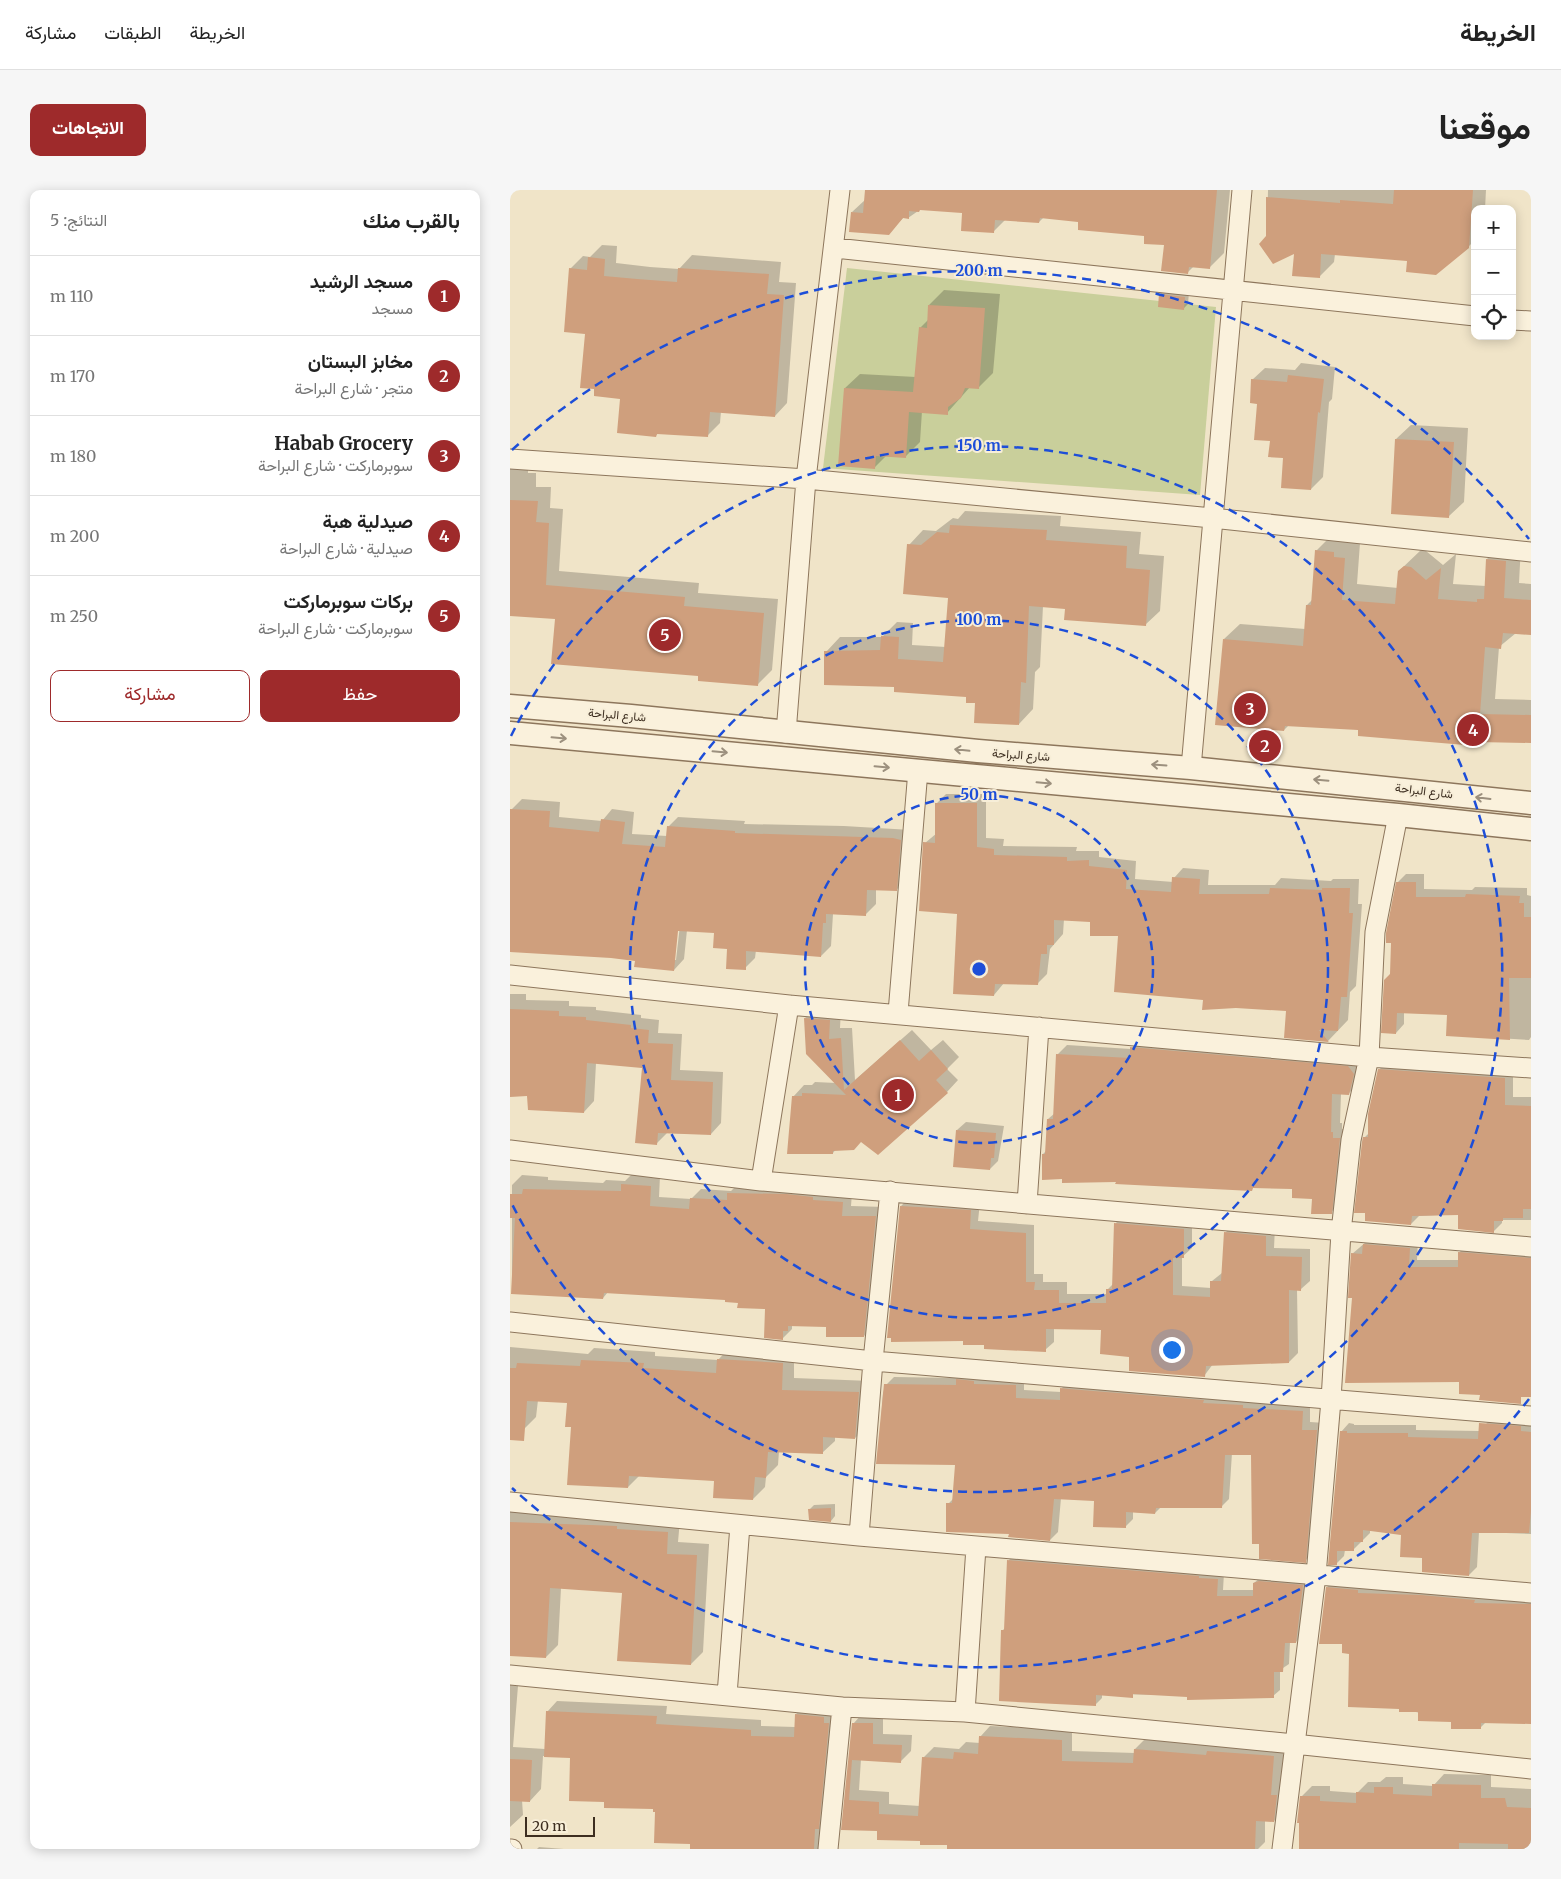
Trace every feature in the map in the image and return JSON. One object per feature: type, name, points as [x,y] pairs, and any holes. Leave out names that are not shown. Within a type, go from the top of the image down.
[{"type":"street","points":[[786,733],[806,479],[840,190]]},
{"type":"street","points":[[1191,768],[1242,190]]},
{"type":"street","points":[[834,248],[1233,292],[1471,316]]},
{"type":"street","points":[[1516,320],[1531,322]]},
{"type":"street","points":[[510,459],[806,479],[1212,518],[1531,552]]},
{"type":"street","name":"شارع البراحة","points":[[510,706],[631,716],[978,751],[1393,787],[1531,803]]},
{"type":"street","name":"شارع البراحة","points":[[510,733],[1531,829]]},
{"type":"street","points":[[898,1013],[918,770]]},
{"type":"street","points":[[1282,1849],[1316,1575],[1331,1400],[1341,1232],[1352,1140],[1370,1057],[1375,932],[1398,815]]},
{"type":"street","points":[[510,975],[789,1005],[898,1013],[1370,1057],[1531,1068]]},
{"type":"street","points":[[761,1181],[789,1005]]},
{"type":"street","points":[[1027,1204],[1039,1027]]},
{"type":"street","points":[[510,1150],[761,1181],[1531,1247]]},
{"type":"street","points":[[859,1536],[873,1360],[890,1191]]},
{"type":"street","points":[[510,1322],[873,1360],[1531,1416]]},
{"type":"street","points":[[510,1502],[976,1547],[1531,1593]]},
{"type":"street","points":[[727,1695],[740,1525]]},
{"type":"street","points":[[965,1712],[976,1547]]},
{"type":"street","points":[[510,1675],[842,1707],[965,1712],[1531,1769]]},
{"type":"street","points":[[828,1849],[842,1707]]},
{"type":"green space","points":[[847,268],[1216,307],[1200,495],[823,468]]},
{"type":"building","points":[[865,190],[1217,190],[1210,269],[1189,267],[1188,274],[1161,271],[1164,245],[1144,244],[1144,236],[1078,230],[1078,222],[1040,218],[1039,223],[995,220],[994,233],[961,231],[962,213],[920,210],[919,212],[909,211],[909,219],[903,218],[889,235],[849,232],[851,212],[863,213]]},
{"type":"building","points":[[1394,190],[1473,190],[1469,248],[1436,275],[1406,272],[1407,261],[1321,254],[1320,278],[1292,276],[1294,254],[1273,264],[1259,244],[1266,236],[1266,197],[1340,203],[1340,200],[1393,204]]},
{"type":"building","points":[[588,257],[605,259],[604,276],[677,282],[678,268],[769,274],[767,294],[784,295],[775,417],[710,412],[708,437],[657,434],[656,437],[617,433],[620,399],[594,396],[594,389],[580,388],[585,334],[564,332],[569,268],[587,270]]},
{"type":"building","points":[[1159,294],[1185,297],[1184,310],[1158,307]]},
{"type":"building","points":[[928,305],[985,308],[979,389],[965,388],[961,398],[948,407],[948,415],[909,412],[906,458],[876,456],[875,469],[838,466],[844,388],[913,392],[919,327],[927,328]]},
{"type":"building","points":[[1288,375],[1324,379],[1320,413],[1318,412],[1311,490],[1281,488],[1283,458],[1268,457],[1270,441],[1254,440],[1257,404],[1250,403],[1251,379],[1287,382]]},
{"type":"building","points":[[1395,439],[1454,442],[1449,518],[1391,514]]},
{"type":"building","points":[[510,500],[538,501],[536,522],[549,523],[546,585],[685,597],[684,606],[764,613],[758,686],[698,681],[698,676],[551,664],[555,619],[510,616]]},
{"type":"building","points":[[950,525],[1047,530],[1046,540],[1127,546],[1126,568],[1150,570],[1146,626],[1064,620],[1065,609],[1029,606],[1026,683],[1021,682],[1019,725],[974,723],[975,703],[966,703],[966,697],[894,692],[894,687],[824,685],[824,651],[880,650],[881,636],[899,637],[898,659],[943,662],[948,598],[903,594],[907,544],[921,545],[937,532],[949,533]]},
{"type":"building","points":[[1315,550],[1334,552],[1334,557],[1345,558],[1342,600],[1395,604],[1398,571],[1404,566],[1411,567],[1426,580],[1441,568],[1438,599],[1477,602],[1477,599],[1484,599],[1486,559],[1506,561],[1504,598],[1531,600],[1531,635],[1503,633],[1501,649],[1485,647],[1480,714],[1531,715],[1531,743],[1477,742],[1477,746],[1358,736],[1358,730],[1285,726],[1284,731],[1215,725],[1223,639],[1303,646],[1306,605],[1311,605]]},
{"type":"building","points":[[935,803],[977,803],[977,847],[994,849],[994,855],[1067,857],[1067,861],[1089,860],[1089,866],[1127,870],[1126,889],[1171,892],[1172,877],[1200,879],[1199,894],[1269,894],[1270,888],[1322,890],[1322,888],[1350,888],[1349,913],[1353,913],[1347,997],[1341,997],[1338,1031],[1319,1030],[1329,1042],[1284,1038],[1286,1011],[1236,1008],[1202,1010],[1203,1000],[1114,992],[1118,936],[1090,936],[1090,922],[1054,920],[1054,945],[1047,945],[1047,954],[1041,954],[1038,985],[995,984],[994,996],[953,994],[957,914],[919,911],[923,842],[935,843]]},
{"type":"building","points":[[510,809],[550,811],[549,827],[599,832],[601,819],[625,822],[622,844],[665,847],[667,826],[735,831],[735,833],[893,838],[901,840],[897,891],[867,890],[866,916],[826,914],[826,923],[823,923],[821,957],[746,951],[746,970],[726,969],[727,949],[713,948],[714,933],[678,931],[674,971],[634,967],[635,961],[611,958],[510,952]]},
{"type":"building","points":[[1396,882],[1416,882],[1416,897],[1465,897],[1466,894],[1520,896],[1519,903],[1524,903],[1524,917],[1531,917],[1531,978],[1509,978],[1510,1040],[1446,1036],[1447,1015],[1397,1013],[1396,1034],[1381,1033],[1384,980],[1390,974],[1391,943],[1386,943],[1386,933]]},
{"type":"building","points":[[510,1009],[559,1011],[559,1016],[586,1017],[586,1020],[631,1025],[631,1028],[649,1030],[648,1043],[673,1044],[671,1080],[713,1082],[711,1135],[658,1133],[657,1145],[635,1143],[642,1068],[587,1063],[584,1113],[528,1110],[527,1096],[510,1097]]},
{"type":"building","points":[[804,1018],[830,1020],[829,1039],[841,1038],[844,1090],[900,1040],[919,1061],[931,1050],[948,1069],[936,1080],[948,1093],[878,1155],[861,1142],[854,1150],[833,1151],[833,1154],[787,1154],[792,1096],[802,1096],[802,1093],[846,1095],[806,1054]]},
{"type":"building","points":[[1130,1047],[1348,1066],[1354,1074],[1349,1095],[1332,1094],[1331,1132],[1333,1132],[1333,1138],[1340,1138],[1332,1214],[1311,1214],[1312,1199],[1292,1198],[1292,1189],[1253,1188],[1252,1191],[1115,1184],[1116,1182],[1062,1183],[1062,1179],[1042,1180],[1042,1154],[1045,1154],[1047,1119],[1053,1119],[1056,1054],[1130,1058]]},
{"type":"building","points":[[1378,1069],[1505,1078],[1505,1105],[1531,1106],[1531,1209],[1523,1209],[1523,1218],[1503,1218],[1503,1221],[1494,1221],[1494,1233],[1458,1229],[1458,1215],[1412,1216],[1411,1225],[1365,1221],[1365,1213],[1354,1213],[1362,1142],[1363,1137],[1368,1137],[1368,1114]]},
{"type":"building","points":[[956,1130],[996,1133],[994,1158],[991,1158],[990,1170],[953,1167]]},
{"type":"building","points":[[621,1184],[651,1186],[650,1206],[689,1209],[690,1198],[727,1200],[727,1193],[786,1194],[813,1197],[813,1200],[843,1202],[842,1216],[876,1216],[864,1337],[826,1337],[826,1327],[788,1326],[788,1331],[783,1331],[783,1340],[764,1338],[765,1309],[737,1308],[738,1303],[725,1302],[725,1300],[604,1293],[603,1299],[511,1294],[515,1218],[510,1218],[510,1194],[522,1194],[523,1189],[621,1191]]},
{"type":"building","points":[[900,1206],[971,1210],[970,1229],[1026,1233],[1026,1282],[1035,1282],[1034,1290],[1059,1290],[1059,1303],[1106,1303],[1106,1289],[1112,1289],[1114,1223],[1184,1229],[1184,1258],[1173,1258],[1173,1295],[1210,1297],[1210,1281],[1221,1281],[1224,1232],[1266,1236],[1266,1256],[1302,1257],[1301,1291],[1289,1290],[1289,1363],[1206,1366],[1205,1377],[1129,1371],[1129,1357],[1100,1354],[1101,1330],[1046,1329],[1046,1352],[984,1349],[984,1345],[963,1345],[963,1341],[891,1342],[891,1338],[887,1338]]},
{"type":"building","points":[[1363,1244],[1410,1248],[1409,1267],[1458,1267],[1458,1252],[1531,1258],[1531,1397],[1521,1397],[1521,1404],[1479,1400],[1480,1395],[1459,1394],[1459,1382],[1345,1383],[1352,1298],[1348,1298],[1351,1253],[1362,1254]]},
{"type":"building","points":[[717,1359],[783,1363],[782,1390],[859,1392],[855,1439],[823,1437],[823,1454],[768,1452],[766,1478],[755,1477],[753,1500],[713,1498],[714,1481],[629,1476],[628,1488],[567,1485],[571,1427],[565,1427],[567,1403],[527,1401],[524,1441],[510,1440],[510,1368],[516,1368],[517,1363],[580,1366],[581,1360],[644,1363],[643,1368],[716,1373]]},
{"type":"building","points":[[956,1379],[974,1381],[974,1384],[1016,1385],[1016,1398],[1060,1400],[1060,1388],[1204,1400],[1203,1403],[1243,1405],[1243,1408],[1303,1411],[1302,1430],[1317,1430],[1306,1563],[1259,1559],[1259,1544],[1252,1544],[1251,1455],[1225,1455],[1222,1508],[1156,1508],[1155,1514],[1126,1512],[1126,1528],[1093,1527],[1094,1501],[1054,1499],[1050,1541],[1008,1537],[1009,1534],[946,1532],[946,1503],[952,1503],[955,1465],[876,1464],[884,1384],[956,1385]]},
{"type":"building","points":[[1479,1423],[1521,1426],[1521,1431],[1531,1432],[1531,1511],[1529,1533],[1472,1533],[1469,1576],[1422,1572],[1422,1558],[1400,1557],[1401,1535],[1363,1530],[1363,1542],[1354,1542],[1354,1551],[1337,1551],[1337,1565],[1328,1565],[1340,1431],[1347,1431],[1347,1433],[1408,1433],[1408,1437],[1478,1439]]},
{"type":"building","points":[[831,1508],[831,1522],[809,1520],[808,1509]]},
{"type":"building","points":[[510,1522],[617,1526],[617,1529],[668,1532],[667,1554],[697,1555],[691,1665],[617,1661],[622,1593],[550,1588],[546,1658],[510,1656]]},
{"type":"building","points":[[1007,1560],[1218,1579],[1217,1596],[1253,1596],[1253,1583],[1259,1581],[1303,1585],[1296,1643],[1285,1643],[1283,1672],[1274,1672],[1274,1698],[1187,1700],[1187,1697],[1133,1694],[1133,1698],[1096,1695],[1096,1706],[999,1701],[1001,1630],[1004,1630]]},
{"type":"building","points":[[1326,1587],[1358,1590],[1358,1593],[1421,1595],[1475,1600],[1474,1603],[1531,1604],[1531,1724],[1481,1723],[1481,1729],[1451,1729],[1451,1722],[1418,1721],[1418,1712],[1399,1712],[1399,1709],[1348,1707],[1349,1654],[1342,1653],[1342,1644],[1319,1644]]},
{"type":"building","points":[[546,1711],[657,1716],[656,1724],[751,1730],[751,1736],[794,1737],[795,1714],[824,1717],[824,1723],[829,1723],[819,1829],[815,1829],[814,1849],[690,1849],[690,1844],[654,1843],[655,1812],[653,1812],[653,1809],[604,1808],[604,1802],[569,1801],[570,1758],[544,1757]]},
{"type":"building","points":[[852,1723],[873,1723],[873,1744],[902,1745],[901,1763],[852,1760],[849,1800],[879,1802],[879,1814],[918,1816],[922,1757],[953,1759],[954,1752],[978,1754],[979,1736],[1062,1740],[1062,1761],[1133,1763],[1134,1749],[1206,1755],[1207,1751],[1274,1756],[1271,1795],[1277,1795],[1274,1822],[1256,1821],[1255,1849],[947,1849],[947,1845],[920,1845],[920,1841],[877,1840],[877,1831],[841,1830]]},
{"type":"building","points":[[510,1759],[532,1760],[530,1802],[510,1801]]},
{"type":"building","points":[[1432,1784],[1481,1785],[1481,1798],[1505,1798],[1507,1807],[1531,1808],[1531,1849],[1508,1849],[1508,1844],[1459,1843],[1459,1849],[1299,1849],[1299,1823],[1297,1823],[1300,1796],[1320,1796],[1320,1801],[1356,1803],[1356,1792],[1374,1793],[1374,1787],[1393,1787],[1393,1794],[1432,1796]]},
{"type":"place","name":"بركات سوبرماركت","points":[[665,635]]},
{"type":"place","name":"Habab Grocery","points":[[1250,709]]},
{"type":"place","name":"صيدلية هبة","points":[[1473,730]]},
{"type":"place","name":"مخابز البستان","points":[[1265,746]]},
{"type":"place","name":"مسجد الرشيد","points":[[898,1095]]}]
